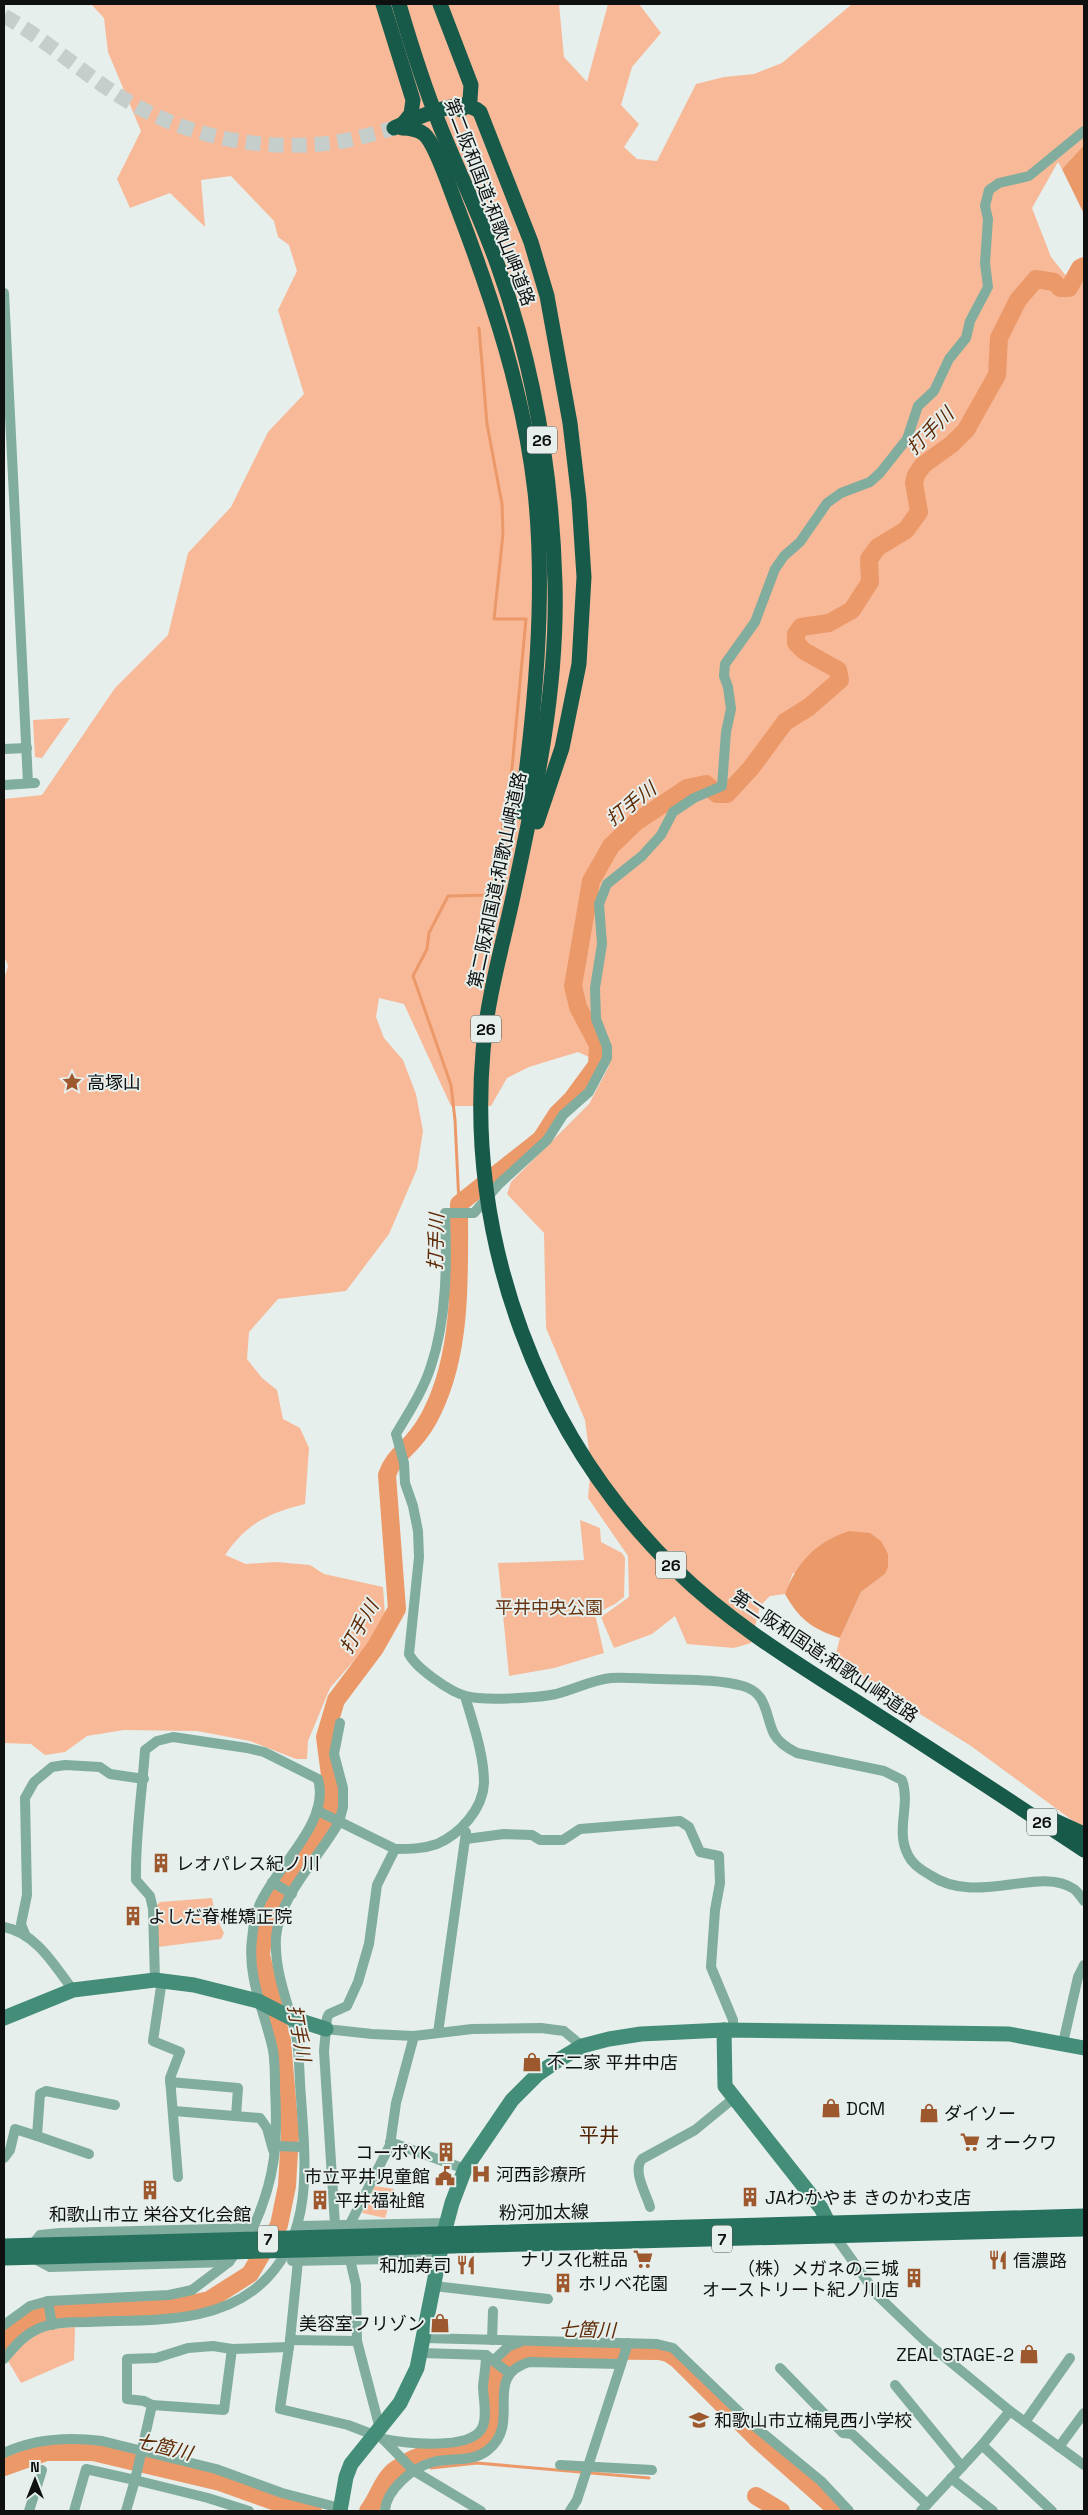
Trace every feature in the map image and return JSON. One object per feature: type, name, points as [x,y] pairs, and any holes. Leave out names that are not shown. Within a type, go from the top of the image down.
[{"type":"highway","points":[[383,4],[413,100],[411,114],[402,126]]},
{"type":"highway","name":"第二阪和国道;和歌山岬道路","points":[[399,4],[436,116],[499,269],[525,358],[544,449],[554,541],[554,644],[546,727],[514,895],[498,962],[483,1047],[481,1097],[483,1156],[490,1214],[508,1290],[541,1382],[565,1427],[594,1472],[637,1528],[676,1570],[745,1627],[777,1650],[1001,1794],[1084,1850]]},
{"type":"highway","points":[[402,126],[445,112],[460,111],[467,105],[471,96],[471,85],[440,4]]},
{"type":"highway","points":[[467,105],[476,108],[483,116],[531,242],[547,296],[570,423],[582,540],[584,607],[580,664],[575,692],[562,748],[514,895]]},
{"type":"highway","points":[[402,126],[419,131],[431,145],[489,292],[512,371],[530,454],[535,492],[539,573],[536,660],[524,790],[498,962]]},
{"type":"highway","points":[[1001,1794],[1084,1834]]},
{"type":"main road","name":"粉河加太線","points":[[832,2230],[1084,2216]]},
{"type":"main road","name":"粉河加太線","points":[[4,2258],[32,2252],[177,2247],[356,2248],[443,2240],[832,2230],[1084,2229]]},
{"type":"main road","name":"粉河加太線","points":[[4,2246],[32,2252]]},
{"type":"street","points":[[1084,131],[1029,176],[999,183],[989,190],[985,206],[988,220],[985,263],[988,287],[970,320],[966,338],[949,360],[934,391],[918,406],[907,439],[880,472],[870,482],[841,492],[827,504],[800,542],[784,556],[775,569],[755,622],[725,664],[724,676],[728,687],[731,708],[726,732],[722,786],[694,798],[673,812],[661,835],[642,856],[607,884],[599,904],[602,944],[595,988],[596,1019],[607,1047],[607,1058],[588,1092],[577,1105],[563,1115],[547,1140],[500,1184],[474,1213],[445,1213],[447,1254],[438,1341],[421,1392],[396,1434],[404,1463],[405,1483],[413,1506],[418,1531],[419,1557],[409,1654],[413,1662],[431,1676],[466,1696],[524,1698],[555,1694],[593,1681],[614,1678],[707,1681],[745,1686],[757,1694],[768,1711],[774,1734],[786,1747],[797,1753],[884,1771],[902,1780],[907,1793],[901,1830],[905,1848],[918,1868],[937,1880],[957,1886],[981,1889],[1054,1881],[1075,1889],[1084,1901]]},
{"type":"street","points":[[4,293],[9,497],[15,532],[27,748],[32,783],[4,785]]},
{"type":"street","points":[[4,533],[15,532]]},
{"type":"street","points":[[4,749],[27,748]]},
{"type":"street","points":[[320,1812],[395,1849],[417,1849],[436,1844],[465,1824],[476,1809],[484,1785],[483,1768],[466,1696]]},
{"type":"street","points":[[4,2358],[32,2331],[51,2323],[169,2318],[214,2311],[254,2290],[282,2261],[299,2226],[305,2198],[300,2146],[296,2037],[276,1960],[276,1935],[289,1892],[343,1807],[343,1788],[334,1754],[340,1723]]},
{"type":"street","points":[[4,2325],[30,2306],[48,2303],[168,2295],[192,2290],[229,2262],[253,2228],[266,2199],[278,2149],[273,2052],[252,1962],[252,1939],[259,1906],[320,1812],[322,1792],[318,1779],[264,1752],[173,1737],[156,1741],[145,1750],[144,1780],[139,1800],[136,1880],[150,1896],[153,1909],[159,1980],[153,2041],[180,2052],[170,2082],[174,2111],[178,2177]]},
{"type":"street","points":[[25,1934],[21,1924],[27,1895],[25,1798],[34,1782],[52,1767],[65,1765],[100,1767],[110,1774],[144,1780]]},
{"type":"street","points":[[466,1839],[504,1834],[532,1836],[540,1840],[563,1840],[570,1833],[580,1829],[680,1821],[686,1824],[695,1838],[700,1852],[719,1856],[720,1883],[715,1910],[711,1966],[733,2020],[729,2030],[725,2086],[821,2208],[832,2230],[877,2295],[925,2341],[1025,2422],[1084,2465]]},
{"type":"street","points":[[438,2033],[466,1839],[465,1824]]},
{"type":"street","points":[[395,1849],[377,1885],[369,1944],[358,1982],[347,2006],[329,2014],[324,2051],[342,2225],[356,2248],[357,2341],[379,2434],[412,2470],[481,2511]]},
{"type":"street","points":[[274,1883],[289,1892]]},
{"type":"street","points":[[4,1927],[25,1934],[41,1949],[73,1990]]},
{"type":"street","points":[[1063,2043],[1078,1977],[1084,1965]]},
{"type":"street","points":[[4,2018],[73,1990],[159,1980],[194,1985],[262,2003],[290,2018],[326,2029],[414,2036],[472,2029],[540,2028],[564,2031],[582,2046]]},
{"type":"street","points":[[4,2453],[51,2440],[84,2439],[140,2454],[216,2470],[282,2493],[340,2510],[346,2477],[351,2464],[379,2434],[409,2387],[421,2353],[452,2203],[465,2169],[512,2100],[538,2074],[582,2046],[641,2034],[729,2030],[1009,2034],[1084,2048]]},
{"type":"street","points":[[342,2225],[390,2142],[396,2103],[414,2036]]},
{"type":"street","points":[[170,2082],[238,2088],[236,2116]]},
{"type":"street","points":[[37,2136],[40,2094],[46,2090],[115,2105]]},
{"type":"street","points":[[650,2207],[638,2171],[638,2163],[695,2130],[734,2098]]},
{"type":"street","points":[[174,2111],[260,2118],[264,2121],[278,2149]]},
{"type":"street","points":[[4,2158],[10,2150],[15,2128],[89,2154]]},
{"type":"street","points":[[390,2142],[465,2169]]},
{"type":"street","points":[[278,2149],[300,2146]]},
{"type":"street","points":[[299,2226],[342,2225],[443,2240]]},
{"type":"street","points":[[229,2262],[50,2267],[32,2252],[40,2235],[253,2228]]},
{"type":"street","points":[[282,2261],[298,2260],[356,2248],[443,2240]]},
{"type":"street","points":[[298,2260],[290,2344],[280,2409],[348,2425],[419,2445],[460,2441],[476,2435],[483,2425],[492,2359],[508,2346],[525,2341]]},
{"type":"street","points":[[434,2286],[548,2299]]},
{"type":"street","points":[[48,2303],[51,2323]]},
{"type":"street","points":[[492,2340],[493,2311]]},
{"type":"street","points":[[424,2338],[525,2341],[625,2353]]},
{"type":"street","points":[[232,2349],[224,2410],[152,2405],[144,2401],[127,2399],[127,2359],[156,2358],[188,2348],[213,2346],[232,2349],[357,2341]]},
{"type":"street","points":[[384,2511],[385,2504],[395,2488],[412,2470],[433,2462],[476,2456],[494,2444],[501,2435],[504,2425],[504,2391],[508,2372],[516,2367],[529,2362],[625,2353],[653,2344],[673,2348],[681,2354],[753,2425],[821,2481],[849,2511]]},
{"type":"street","points":[[421,2353],[492,2359],[508,2372]]},
{"type":"street","points":[[570,2511],[577,2500],[585,2470],[625,2353]]},
{"type":"street","points":[[1025,2422],[1070,2358]]},
{"type":"street","points":[[780,2368],[843,2433],[852,2434],[924,2507],[982,2445],[1010,2410]]},
{"type":"street","points":[[896,2385],[962,2467]]},
{"type":"street","points":[[126,2511],[152,2405]]},
{"type":"street","points":[[1059,2447],[1084,2413]]},
{"type":"street","points":[[982,2445],[1052,2511]]},
{"type":"street","points":[[560,2465],[585,2470],[652,2470]]},
{"type":"street","points":[[74,2511],[86,2469],[135,2478],[249,2511]]},
{"type":"street","points":[[29,2511],[42,2470]]},
{"type":"street","points":[[952,2478],[993,2511]]},
{"type":"green space","points":[[91,4],[559,4],[564,57],[587,82],[608,4],[639,4],[661,33],[632,67],[621,105],[639,124],[624,147],[637,159],[657,161],[696,84],[724,77],[754,74],[782,63],[852,4],[1084,4],[1084,145],[1062,169],[1058,162],[1032,208],[1051,257],[1067,277],[1084,262],[1084,1829],[971,1746],[834,1660],[840,1638],[861,1592],[885,1574],[793,1573],[785,1594],[770,1596],[760,1606],[751,1643],[734,1648],[687,1644],[675,1616],[652,1634],[614,1648],[601,1617],[629,1597],[628,1556],[588,1498],[591,1466],[585,1420],[546,1328],[544,1233],[507,1194],[511,1182],[589,1104],[609,1066],[578,1052],[529,1067],[507,1078],[491,1106],[451,1106],[404,1004],[379,998],[376,1017],[384,1038],[403,1060],[416,1094],[423,1131],[417,1169],[389,1234],[346,1291],[278,1299],[249,1332],[247,1359],[262,1378],[277,1390],[283,1419],[300,1428],[309,1448],[305,1504],[280,1511],[250,1527],[225,1555],[246,1564],[276,1562],[310,1565],[324,1574],[383,1587],[385,1615],[378,1633],[330,1688],[308,1741],[307,1759],[296,1759],[250,1741],[197,1731],[124,1730],[87,1736],[65,1752],[45,1755],[31,1744],[4,1743],[4,979],[8,966],[4,956],[4,799],[42,795],[115,688],[168,635],[188,553],[231,507],[268,432],[304,394],[278,310],[297,271],[289,245],[278,237],[274,221],[231,176],[201,180],[205,227],[170,193],[130,208],[117,179],[141,131],[108,52],[104,18]]},
{"type":"green space","points":[[70,718],[42,758],[35,757],[33,720]]},
{"type":"green space","name":"平井中央公園","points":[[580,1520],[600,1528],[601,1542],[622,1553],[625,1558],[624,1597],[595,1614],[604,1653],[554,1668],[509,1676],[498,1563],[584,1560]]},
{"type":"green space","points":[[212,1898],[215,1915],[224,1933],[221,1939],[158,1947],[155,1907],[160,1902]]},
{"type":"green space","points":[[375,2186],[394,2189],[385,2218],[362,2213]]},
{"type":"green space","points":[[75,2327],[74,2360],[21,2383],[8,2361],[16,2352],[30,2339],[44,2332],[52,2329]]},
{"type":"shaded area","points":[[1084,145],[1084,214],[1062,169]]},
{"type":"shaded area","points":[[849,1531],[870,1533],[881,1541],[888,1554],[888,1567],[885,1574],[861,1592],[840,1638],[822,1631],[807,1622],[790,1603],[785,1594],[795,1572],[817,1547]]},
{"type":"waterway","name":"打手川","points":[[4,2343],[25,2322],[55,2312],[178,2307],[209,2300],[250,2274],[279,2225],[287,2186],[290,2134],[282,2041],[261,1955],[265,1919],[286,1879],[325,1823],[333,1798],[325,1737],[336,1700],[375,1648],[397,1609],[387,1475],[394,1461],[424,1427],[429,1418],[443,1386],[450,1361],[459,1282],[459,1204],[541,1139],[557,1114],[572,1099],[597,1065],[598,1045],[578,1007],[573,986],[591,881],[611,846],[636,822],[687,788],[706,784],[717,794],[727,794],[751,768],[785,722],[809,707],[840,680],[838,670],[804,651],[796,643],[796,634],[801,627],[829,623],[852,610],[870,582],[869,559],[878,547],[906,530],[919,512],[914,483],[916,475],[923,465],[952,444],[966,430],[997,375],[999,338],[1018,300],[1036,279],[1054,282],[1060,288],[1069,288],[1080,268],[1084,266]]},
{"type":"waterway","points":[[459,1204],[455,1120],[451,1085],[413,976],[427,949],[429,933],[448,896],[490,895],[500,850],[504,815],[509,800],[526,619],[494,619],[503,534],[502,504],[487,424],[479,328]]},
{"type":"waterway","name":"七箇川","points":[[368,2511],[384,2482],[405,2463],[425,2455],[460,2451],[474,2447],[486,2438],[492,2427],[494,2388],[496,2376],[501,2365],[513,2356],[533,2350],[659,2351],[668,2353],[677,2359],[756,2438],[838,2511]]},
{"type":"waterway","name":"七箇川","points":[[4,2467],[46,2452],[93,2452],[220,2482],[276,2502],[313,2511]]},
{"type":"waterway","name":"七箇川","points":[[414,2458],[420,2463]]},
{"type":"waterway","points":[[431,2468],[477,2463],[649,2478]]},
{"type":"waterway","points":[[756,2496],[781,2511]]},
{"type":"tunnel","points":[[4,16],[32,33],[110,90],[161,118],[188,128],[244,142],[273,145],[339,142],[394,128]]},
{"type":"place","name":"高塚山","points":[[72,1082]]},
{"type":"place","name":"レオパレス紀ノ川","points":[[161,1863]]},
{"type":"place","name":"よしだ脊椎矯正院","points":[[133,1916]]},
{"type":"place","name":"不二家 平井中店","points":[[532,2062]]},
{"type":"place","name":"DCM","points":[[831,2108]]},
{"type":"place","name":"ダイソー","points":[[929,2113]]},
{"type":"place","name":"オークワ","points":[[970,2142]]},
{"type":"place","name":"コーポYK","points":[[446,2152]]},
{"type":"place","name":"河西診療所","points":[[481,2174]]},
{"type":"place","name":"市立平井児童館","points":[[445,2176]]},
{"type":"place","name":"和歌山市立 栄谷文化会館","points":[[150,2190]]},
{"type":"place","name":"JAわかやま きのかわ支店","points":[[750,2197]]},
{"type":"place","name":"平井福祉館","points":[[320,2200]]},
{"type":"place","name":"ナリス化粧品","points":[[643,2259]]},
{"type":"place","name":"信濃路","points":[[998,2260]]},
{"type":"place","name":"和加寿司","points":[[466,2265]]},
{"type":"place","name":"（株）メガネの三城 オーストリート紀ノ川店","points":[[914,2278]]},
{"type":"place","name":"ホリベ花園","points":[[563,2283]]},
{"type":"place","name":"美容室フリゾン","points":[[440,2323]]},
{"type":"place","name":"ZEAL STAGE-2","points":[[1029,2354]]},
{"type":"place","name":"和歌山市立楠見西小学校","points":[[699,2420]]},
{"type":"district","name":"平井","points":[[599,2135]]}]
